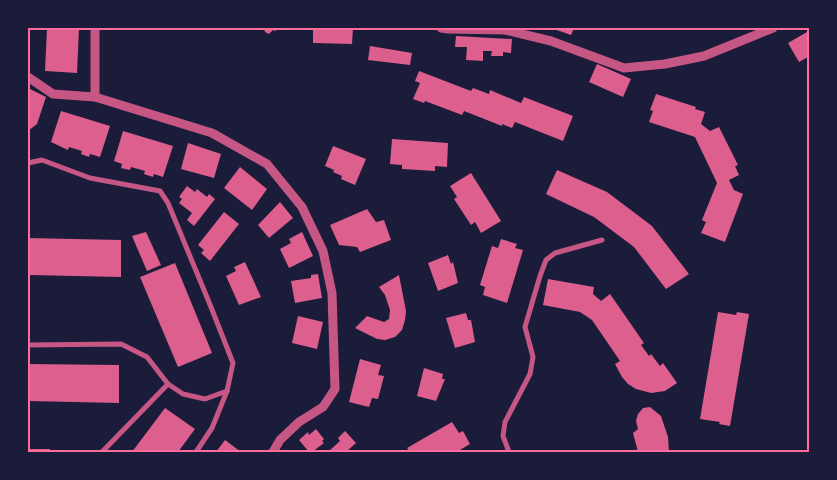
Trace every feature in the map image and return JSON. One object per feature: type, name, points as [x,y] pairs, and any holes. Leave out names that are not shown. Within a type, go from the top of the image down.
[{"type":"street","points":[[95,28],[95,97]]},
{"type":"street","points":[[441,28],[506,30],[551,41],[624,68],[665,64],[704,56],[773,28]]},
{"type":"street","points":[[28,77],[54,94],[95,97],[212,133],[266,164],[302,207],[323,251],[332,293],[335,389],[323,407],[299,422],[280,440],[273,452]]},
{"type":"street","points":[[28,163],[42,160],[90,178],[160,191],[168,203],[232,363],[227,391],[212,428],[196,452]]},
{"type":"street","points":[[509,452],[503,436],[505,422],[530,374],[533,357],[525,327],[546,260],[555,253],[602,240]]},
{"type":"street","points":[[28,345],[121,344],[147,357],[168,384],[183,394],[205,399],[227,391]]},
{"type":"street","points":[[102,452],[168,384]]},
{"type":"building","points":[[47,28],[79,28],[77,73],[45,71]]},
{"type":"building","points":[[264,28],[277,28],[276,31],[273,30],[269,34],[265,32]]},
{"type":"building","points":[[313,28],[353,28],[352,44],[313,43]]},
{"type":"building","points":[[551,28],[574,28],[571,35]]},
{"type":"building","points":[[807,32],[810,37],[810,56],[799,62],[788,43]]},
{"type":"building","points":[[456,36],[512,39],[511,53],[503,52],[503,56],[491,56],[492,51],[483,51],[483,61],[466,60],[467,47],[455,47]]},
{"type":"building","points":[[370,46],[412,53],[410,65],[368,60]]},
{"type":"building","points":[[597,64],[631,79],[623,97],[589,82]]},
{"type":"building","points":[[419,71],[471,91],[473,88],[489,94],[490,90],[521,103],[524,97],[573,116],[563,141],[515,122],[512,128],[464,111],[462,115],[425,101],[424,103],[413,99],[420,83],[415,81]]},
{"type":"building","points":[[28,88],[46,97],[37,124],[28,131]]},
{"type":"building","points":[[656,94],[696,107],[695,109],[705,112],[701,124],[710,131],[719,127],[738,165],[735,166],[739,175],[729,180],[734,190],[743,194],[725,242],[701,233],[706,222],[702,220],[717,183],[695,137],[649,122],[653,111],[650,110]]},
{"type":"building","points":[[61,111],[110,126],[100,157],[90,154],[89,157],[81,154],[82,151],[69,147],[68,150],[51,142]]},
{"type":"building","points":[[123,131],[173,146],[163,177],[154,174],[153,177],[144,174],[145,171],[131,167],[130,170],[121,168],[122,164],[114,161]]},
{"type":"building","points":[[392,139],[448,143],[447,167],[435,166],[435,171],[402,169],[402,165],[390,164]]},
{"type":"building","points":[[188,143],[221,154],[214,178],[181,169]]},
{"type":"building","points":[[333,146],[366,159],[355,185],[341,179],[342,176],[325,166]]},
{"type":"building","points":[[240,167],[267,189],[252,210],[224,188]]},
{"type":"building","points":[[557,170],[607,192],[652,226],[689,274],[666,289],[634,247],[594,217],[546,194]]},
{"type":"building","points":[[471,173],[501,221],[481,233],[475,222],[471,225],[454,199],[457,197],[450,186]]},
{"type":"building","points":[[187,186],[195,192],[197,189],[207,197],[209,194],[215,199],[194,226],[187,220],[192,213],[179,203],[182,199],[179,197]]},
{"type":"building","points":[[280,202],[293,218],[269,238],[258,225]]},
{"type":"building","points":[[367,209],[376,222],[384,220],[391,240],[360,252],[357,247],[339,245],[330,225]]},
{"type":"building","points":[[224,212],[239,224],[210,261],[201,253],[204,250],[198,245]]},
{"type":"building","points":[[146,232],[161,265],[147,271],[132,236]]},
{"type":"building","points":[[302,232],[313,256],[289,268],[280,249],[291,243],[289,239]]},
{"type":"building","points":[[28,238],[121,240],[121,277],[28,275]]},
{"type":"building","points":[[501,239],[517,244],[515,248],[523,250],[507,303],[483,295],[485,287],[480,285],[492,246],[498,248]]},
{"type":"building","points":[[448,255],[451,264],[453,262],[458,283],[438,291],[428,263]]},
{"type":"building","points":[[245,262],[261,297],[239,305],[226,276],[236,271],[234,267]]},
{"type":"building","points":[[175,263],[212,353],[178,367],[140,277]]},
{"type":"building","points":[[318,274],[322,298],[295,303],[291,281],[311,278],[311,275]]},
{"type":"building","points":[[399,275],[406,311],[402,330],[395,337],[385,340],[377,339],[355,328],[367,316],[384,322],[389,319],[390,310],[385,295],[379,287]]},
{"type":"building","points":[[548,279],[594,287],[593,294],[601,301],[610,294],[644,343],[641,345],[649,356],[651,354],[660,366],[663,363],[677,383],[665,391],[651,393],[636,389],[628,384],[615,364],[620,361],[592,320],[580,312],[543,305]]},
{"type":"building","points":[[718,312],[736,315],[737,312],[749,314],[730,426],[719,424],[720,422],[700,419]]},
{"type":"building","points":[[466,313],[468,320],[471,320],[475,342],[455,348],[446,318]]},
{"type":"building","points":[[298,316],[323,322],[317,349],[292,343]]},
{"type":"building","points":[[360,359],[381,365],[378,375],[384,376],[378,399],[372,398],[369,407],[349,402]]},
{"type":"building","points":[[28,364],[119,365],[119,403],[28,401]]},
{"type":"building","points":[[424,368],[443,374],[442,379],[445,379],[436,401],[417,396]]},
{"type":"building","points":[[650,407],[661,416],[668,437],[669,452],[638,452],[633,433],[638,429],[636,421],[638,414],[643,408]]},
{"type":"building","points":[[165,408],[195,429],[178,452],[132,452]]},
{"type":"building","points":[[452,422],[459,433],[463,431],[470,444],[460,450],[461,452],[410,452],[407,448]]},
{"type":"building","points":[[316,429],[324,439],[322,441],[324,443],[312,452],[309,452],[299,440],[308,432],[309,435]]},
{"type":"building","points":[[345,431],[356,443],[346,452],[328,452],[340,441],[338,438]]},
{"type":"building","points":[[225,440],[241,452],[216,452]]},
{"type":"building","points":[[28,449],[50,449],[50,452],[28,452]]}]
